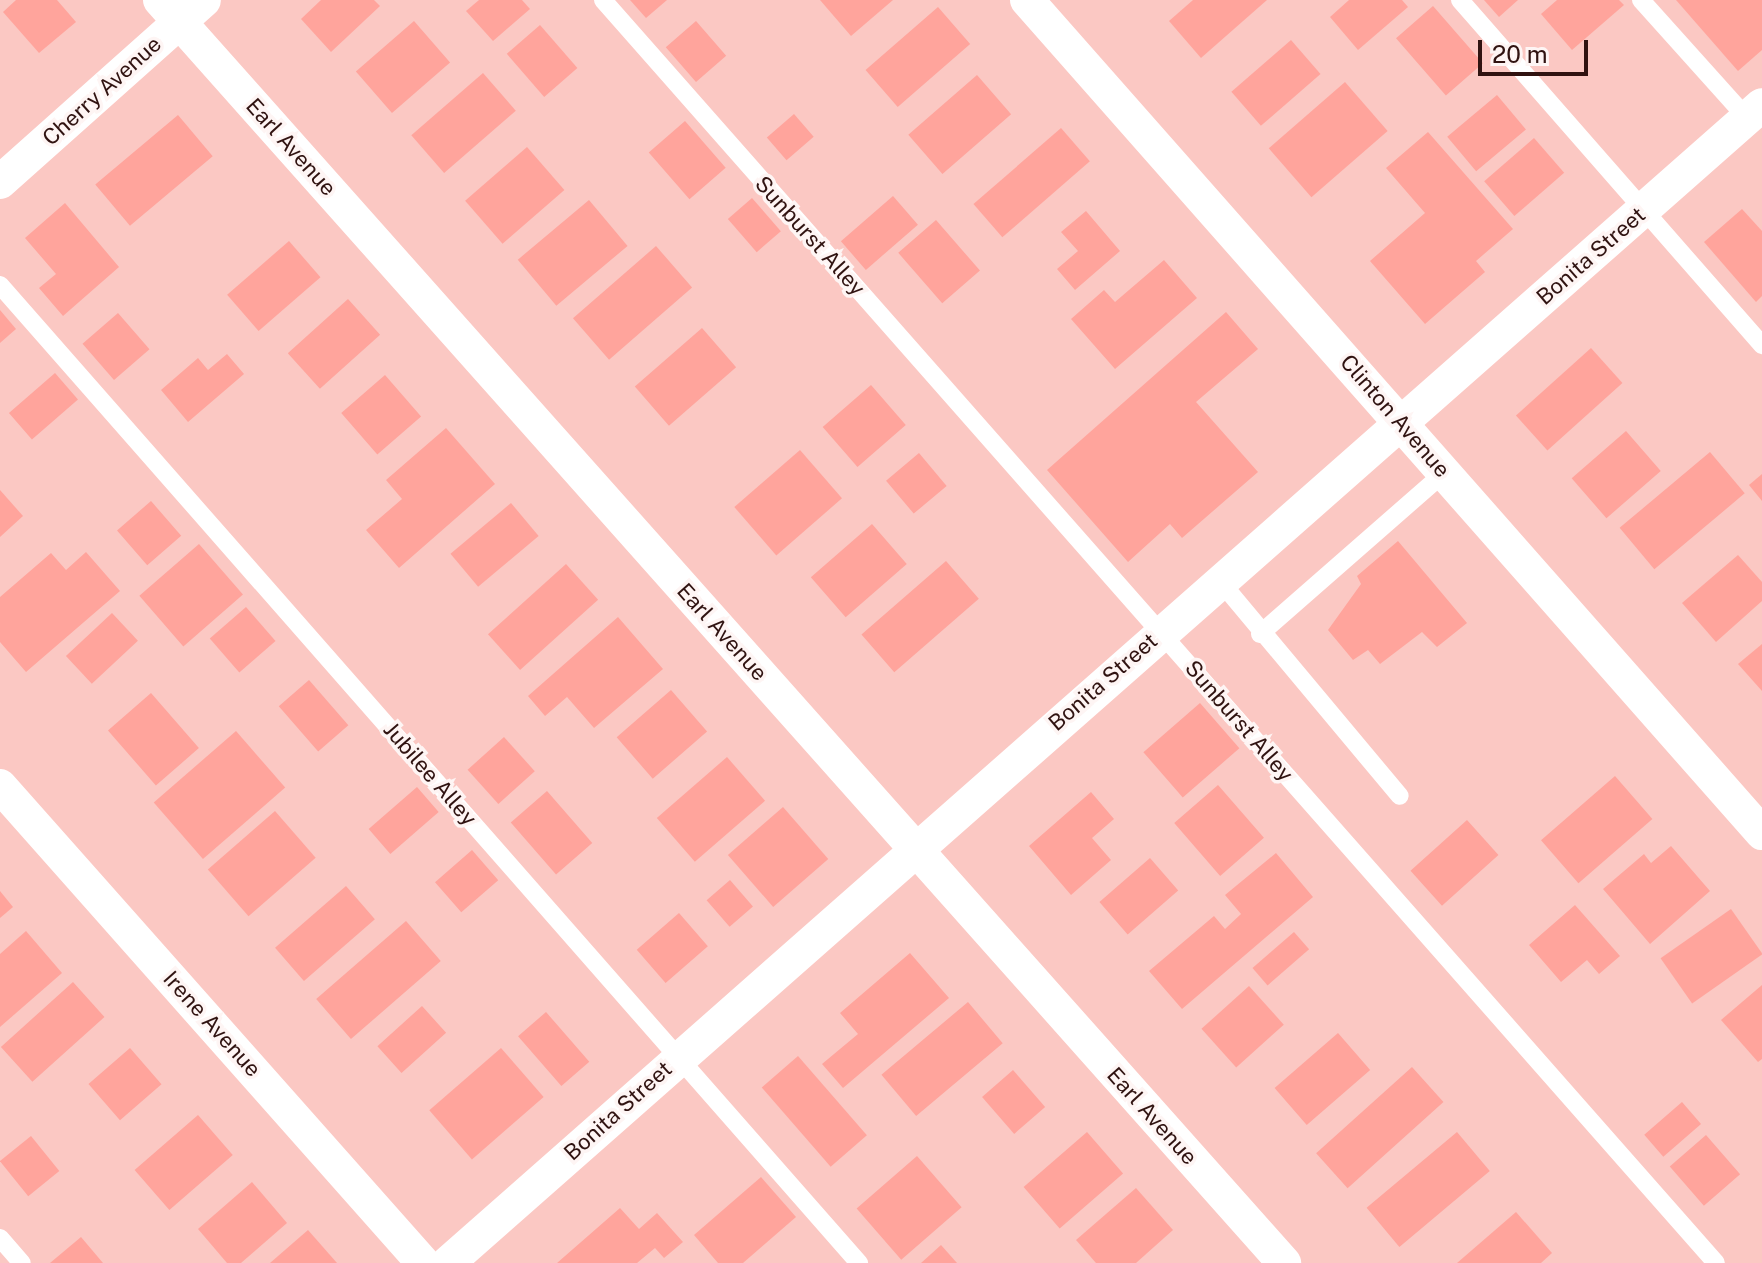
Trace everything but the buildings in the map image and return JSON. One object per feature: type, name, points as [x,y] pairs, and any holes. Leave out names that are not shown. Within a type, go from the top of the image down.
[{"type":"street","name":"Clinton Avenue","points":[[1027,0],[1762,833]]},
{"type":"street","name":"Cherry Avenue","points":[[0,182],[181,7]]},
{"type":"street","name":"Earl Avenue","points":[[181,7],[913,847],[1284,1263]]},
{"type":"street","name":"Bonita Street","points":[[448,1263],[913,847],[1755,112]]},
{"type":"street","name":"Irene Avenue","points":[[0,786],[423,1263]]},
{"type":"lane","name":"Sunburst Alley","points":[[603,0],[1716,1263]]},
{"type":"lane","points":[[1460,0],[1762,345]]},
{"type":"lane","points":[[1641,0],[1755,112]]},
{"type":"lane","name":"Jubilee Alley","points":[[0,285],[676,1059],[859,1263]]},
{"type":"lane","points":[[1260,634],[1445,472]]},
{"type":"lane","points":[[1220,581],[1260,634],[1400,796]]},
{"type":"lane","points":[[0,1238],[22,1263]]}]
